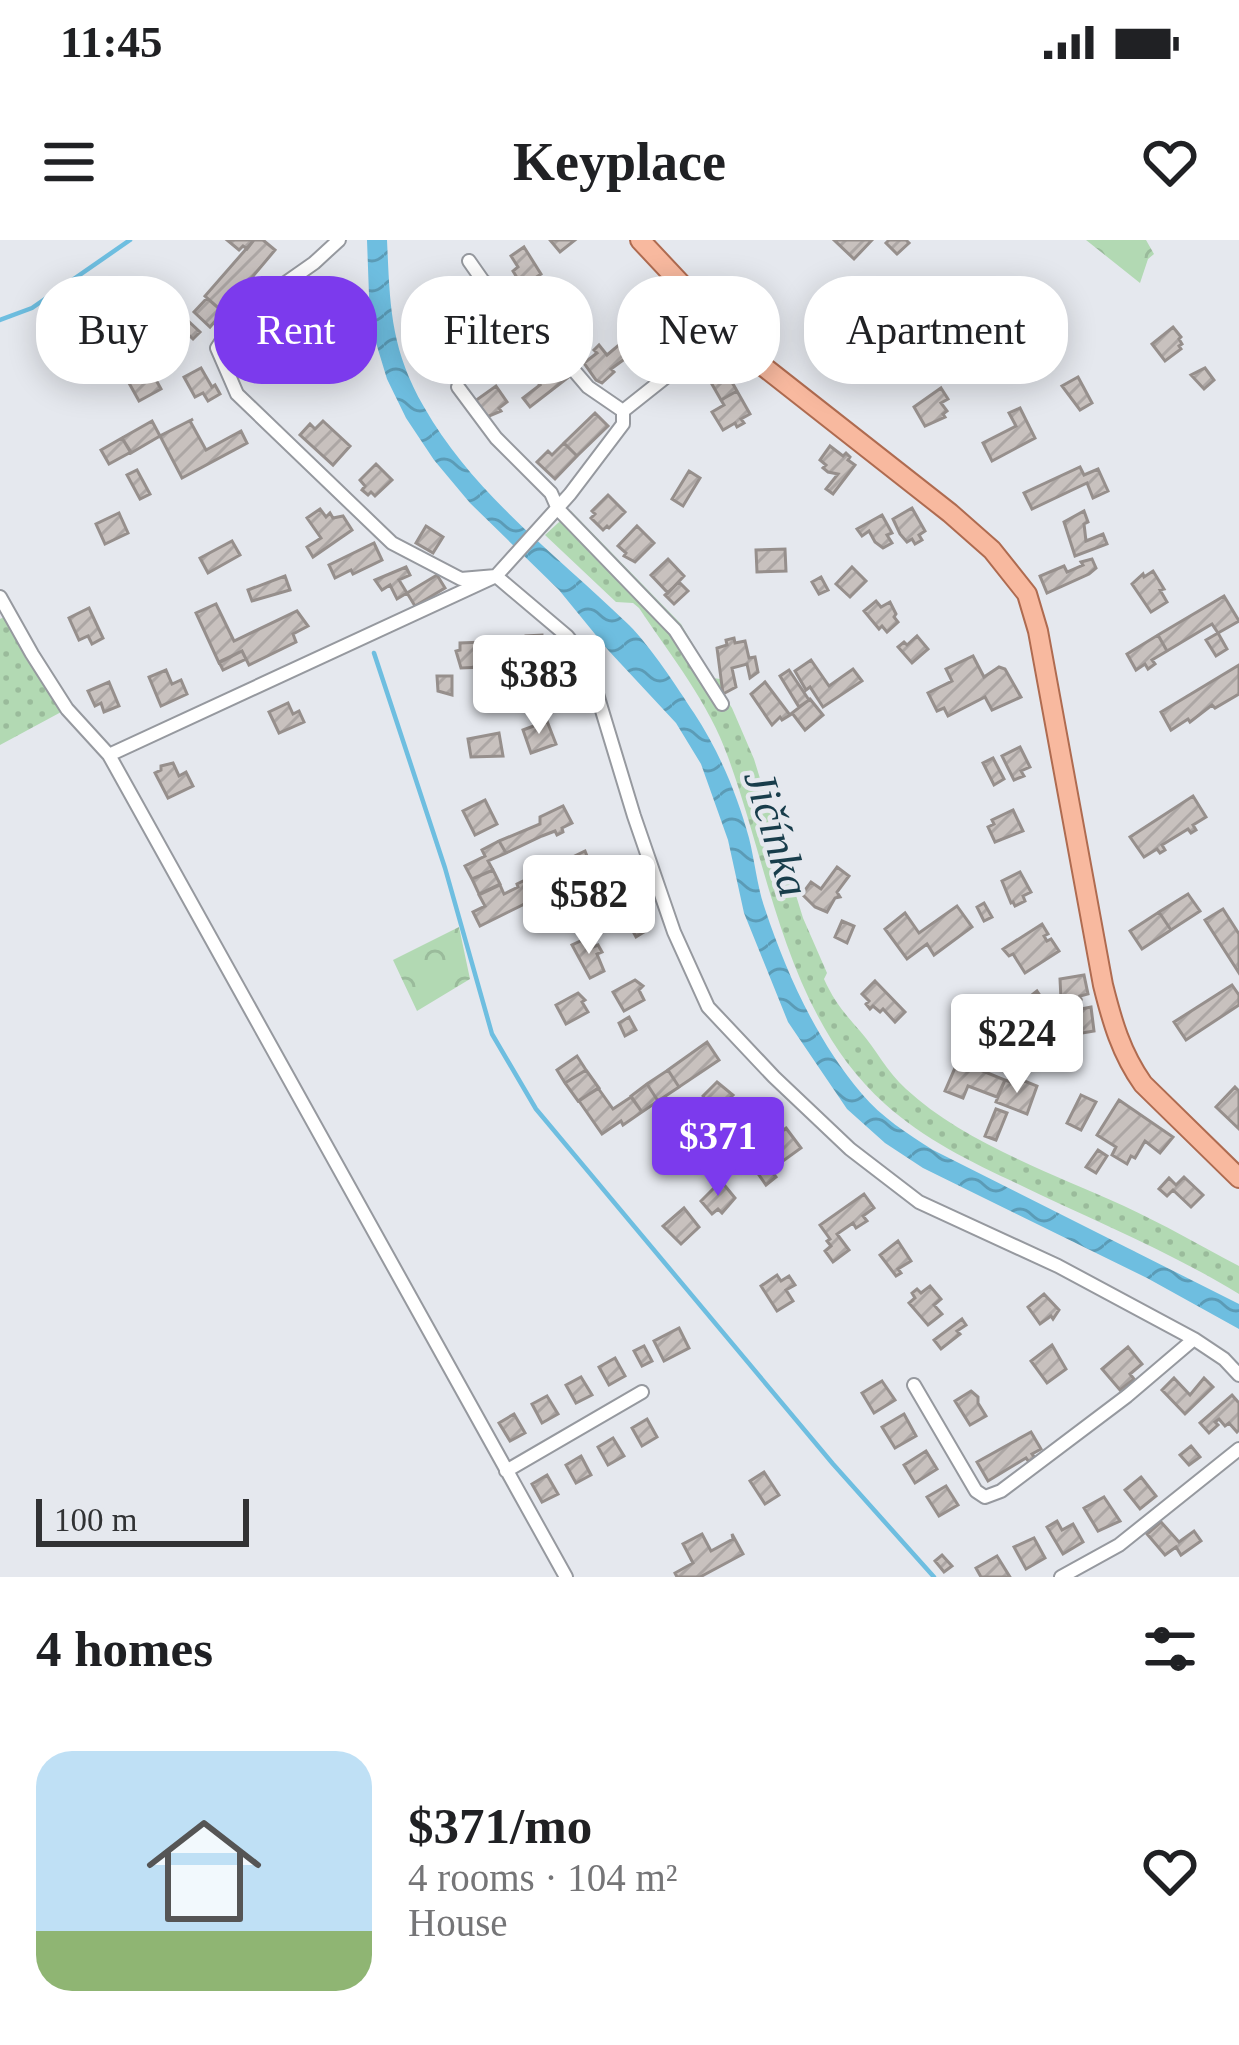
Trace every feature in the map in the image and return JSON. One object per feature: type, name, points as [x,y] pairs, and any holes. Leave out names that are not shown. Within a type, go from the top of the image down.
[{"type":"main road","points":[[640,240],[673,276]]},
{"type":"main road","points":[[780,381],[979,537],[1027,594],[1043,653],[1113,1027],[1143,1084],[1239,1178]]},
{"type":"street","points":[[339,240],[237,317],[217,348],[237,394],[392,543],[461,579],[496,576],[566,636],[586,662],[674,932],[708,1006],[850,1149],[919,1202],[1058,1266],[1194,1340],[1239,1375]]},
{"type":"street","points":[[469,261],[483,281],[519,306],[588,387],[623,411]]},
{"type":"street","points":[[109,755],[496,576],[554,514],[622,424],[623,411],[654,384]]},
{"type":"street","points":[[458,387],[496,438],[551,493],[554,514],[675,630],[722,704]]},
{"type":"street","points":[[0,598],[68,709],[109,755],[566,1577]]},
{"type":"street","points":[[914,1385],[976,1491],[985,1497],[1001,1491],[1194,1340]]},
{"type":"street","points":[[506,1471],[642,1392]]},
{"type":"street","points":[[1061,1577],[1119,1544],[1239,1449]]},
{"type":"green space","points":[[1086,240],[1146,240],[1154,254],[1140,283]]},
{"type":"green space","points":[[571,511],[681,624],[713,678],[720,679],[754,759],[803,918],[827,973],[824,979],[893,1075],[929,1108],[981,1141],[1139,1213],[1239,1266],[1239,1294],[948,1149],[900,1117],[852,1069],[804,987],[728,757],[700,699],[639,608],[616,602],[545,535]]},
{"type":"green space","points":[[4,617],[26,659],[63,711],[0,745],[0,619]]},
{"type":"green space","points":[[459,927],[470,979],[417,1011],[393,960]]},
{"type":"green space","points":[[1030,1018],[1065,1054],[1065,1058],[1000,1044]]},
{"type":"water","points":[[367,240],[387,240],[401,384],[412,384],[444,439],[492,496],[637,634],[703,727],[739,805],[762,900],[793,983],[817,1030],[862,1094],[886,1118],[933,1150],[1239,1304],[1239,1329],[1147,1278],[923,1168],[847,1109],[788,1022],[744,913],[728,840],[701,764],[676,723],[559,590],[470,503],[434,460],[387,379],[377,346],[377,276],[368,276]]},
{"type":"building","points":[[227,240],[254,240],[247,249],[239,250]]},
{"type":"building","points":[[254,240],[263,240],[275,250],[253,276],[222,276]]},
{"type":"building","points":[[550,240],[575,240],[560,252]]},
{"type":"building","points":[[834,240],[872,240],[854,259]]},
{"type":"building","points":[[886,243],[909,243],[897,254]]},
{"type":"building","points":[[524,247],[541,274],[516,276],[513,271],[518,267],[511,256]]},
{"type":"building","points":[[207,298],[214,304],[214,322],[210,327],[194,312]]},
{"type":"building","points":[[1173,327],[1181,337],[1181,349],[1165,361],[1152,344]]},
{"type":"building","points":[[599,345],[607,355],[617,347],[614,372],[602,383],[593,376],[594,350]]},
{"type":"building","points":[[201,368],[220,394],[208,401],[203,393],[195,397],[188,384],[190,374]]},
{"type":"building","points":[[1205,368],[1214,380],[1204,389],[1191,375]]},
{"type":"building","points":[[1078,377],[1092,403],[1080,410],[1062,386]]},
{"type":"building","points":[[130,384],[158,384],[161,389],[139,401]]},
{"type":"building","points":[[560,384],[530,407],[523,398],[540,385]]},
{"type":"building","points":[[712,384],[733,384],[737,391],[721,400]]},
{"type":"building","points":[[496,386],[507,402],[487,417],[475,401]]},
{"type":"building","points":[[941,388],[948,399],[941,403],[945,417],[925,426],[914,407]]},
{"type":"building","points":[[737,391],[750,414],[741,419],[744,423],[723,430],[712,412]]},
{"type":"building","points":[[1020,408],[1035,438],[992,461],[983,443],[1016,426],[1009,413]]},
{"type":"building","points":[[595,413],[608,426],[577,456],[564,443]]},
{"type":"building","points":[[193,419],[206,450],[241,431],[247,443],[182,478],[160,436]]},
{"type":"building","points":[[152,421],[160,436],[131,453],[122,438]]},
{"type":"building","points":[[323,421],[350,446],[333,465],[300,435],[310,424],[315,429]]},
{"type":"building","points":[[122,438],[131,452],[109,464],[101,450]]},
{"type":"building","points":[[564,443],[577,456],[555,479],[537,462]]},
{"type":"building","points":[[830,446],[843,456],[846,453],[855,465],[833,494],[826,489],[838,474],[828,472],[820,460]]},
{"type":"building","points":[[376,464],[392,480],[375,496],[368,495],[360,480]]},
{"type":"building","points":[[1080,467],[1084,475],[1098,469],[1108,491],[1093,498],[1087,483],[1032,509],[1024,493]]},
{"type":"building","points":[[137,470],[150,494],[140,499],[127,475]]},
{"type":"building","points":[[689,471],[700,478],[683,506],[672,499]]},
{"type":"building","points":[[608,495],[625,512],[603,530],[591,518],[592,511]]},
{"type":"building","points":[[912,508],[925,531],[915,544],[912,539],[907,542],[893,519]]},
{"type":"building","points":[[320,509],[326,517],[330,513],[333,518],[343,516],[352,530],[313,557],[307,547],[321,538],[307,518]]},
{"type":"building","points":[[1084,511],[1086,541],[1103,534],[1107,544],[1075,556],[1064,522]]},
{"type":"building","points":[[119,513],[128,533],[105,544],[96,524]]},
{"type":"building","points":[[882,515],[892,533],[887,535],[892,543],[883,548],[869,531],[862,536],[857,529]]},
{"type":"building","points":[[426,526],[443,537],[433,553],[416,543]]},
{"type":"building","points":[[637,526],[654,543],[635,562],[618,546]]},
{"type":"building","points":[[232,541],[240,555],[208,573],[200,558]]},
{"type":"building","points":[[374,543],[382,560],[335,578],[329,565]]},
{"type":"building","points":[[785,549],[786,571],[757,572],[756,550]]},
{"type":"building","points":[[668,559],[684,576],[668,593],[651,575]]},
{"type":"building","points":[[1092,559],[1096,568],[1089,574],[1047,593],[1040,576],[1064,566],[1067,572]]},
{"type":"building","points":[[406,567],[410,575],[399,580],[407,593],[397,599],[390,585],[382,590],[375,580]]},
{"type":"building","points":[[852,567],[866,581],[850,597],[836,584]]},
{"type":"building","points":[[1153,571],[1167,602],[1151,612],[1132,584]]},
{"type":"building","points":[[437,575],[445,588],[415,606],[407,593]]},
{"type":"building","points":[[285,576],[290,590],[252,601],[248,590]]},
{"type":"building","points":[[821,577],[828,590],[819,594],[812,582]]},
{"type":"building","points":[[679,582],[688,591],[674,604],[665,595]]},
{"type":"building","points":[[1224,596],[1239,621],[1218,633],[1212,624],[1167,651],[1158,635]]},
{"type":"building","points":[[876,601],[881,607],[890,602],[896,614],[898,622],[887,632],[864,611]]},
{"type":"building","points":[[216,604],[234,641],[297,611],[308,626],[293,634],[296,642],[249,665],[242,651],[219,663],[196,613]]},
{"type":"building","points":[[89,608],[103,638],[92,644],[88,636],[79,640],[69,618]]},
{"type":"building","points":[[1218,633],[1227,649],[1216,656],[1206,640]]},
{"type":"building","points":[[542,635],[543,653],[569,650],[572,675],[548,677],[547,663],[527,664],[526,636]]},
{"type":"building","points":[[1158,635],[1167,651],[1152,660],[1155,664],[1148,669],[1145,664],[1136,670],[1127,654]]},
{"type":"building","points":[[917,636],[928,649],[912,663],[898,647]]},
{"type":"building","points":[[734,638],[735,643],[745,641],[758,672],[750,678],[747,664],[732,668],[736,687],[723,694],[717,648]]},
{"type":"building","points":[[484,642],[484,667],[461,668],[456,651],[460,643]]},
{"type":"building","points":[[242,651],[246,659],[223,670],[219,662]]},
{"type":"building","points":[[973,656],[984,677],[999,667],[1005,669],[1021,697],[992,710],[985,697],[948,716],[944,708],[937,711],[928,693],[952,681],[946,669]]},
{"type":"building","points":[[811,660],[829,686],[853,669],[862,681],[823,707],[795,671]]},
{"type":"building","points":[[1239,665],[1239,694],[1171,730],[1161,712]]},
{"type":"building","points":[[166,670],[172,684],[181,680],[187,694],[161,706],[149,677]]},
{"type":"building","points":[[789,670],[809,700],[799,707],[780,676]]},
{"type":"building","points":[[437,676],[452,676],[452,695],[438,691]]},
{"type":"building","points":[[109,682],[119,706],[104,712],[88,691]]},
{"type":"building","points":[[765,682],[790,715],[772,725],[751,694]]},
{"type":"building","points":[[810,699],[823,715],[805,730],[792,713]]},
{"type":"building","points":[[288,703],[304,722],[279,733],[269,712]]},
{"type":"building","points":[[547,721],[556,744],[531,753],[523,730]]},
{"type":"building","points":[[499,733],[503,756],[471,757],[468,739]]},
{"type":"building","points":[[1020,747],[1030,767],[1014,780],[1002,756]]},
{"type":"building","points":[[993,758],[1004,779],[994,785],[983,763]]},
{"type":"building","points":[[173,763],[179,776],[186,772],[193,786],[168,798],[155,773]]},
{"type":"building","points":[[1193,796],[1206,817],[1193,825],[1196,830],[1188,829],[1162,845],[1165,850],[1144,857],[1130,837]]},
{"type":"building","points":[[485,800],[497,824],[475,835],[463,811]]},
{"type":"building","points":[[563,806],[572,823],[563,832],[557,835],[555,831],[506,853],[499,841],[540,824],[540,817]]},
{"type":"building","points":[[1013,810],[1023,831],[995,842],[988,827]]},
{"type":"building","points":[[499,841],[506,853],[488,861],[493,870],[472,879],[465,866],[485,856],[482,850]]},
{"type":"building","points":[[585,851],[597,882],[570,895],[565,884],[480,926],[473,912],[485,906],[479,895],[500,885],[504,894]]},
{"type":"building","points":[[837,867],[849,876],[827,912],[802,894],[811,882],[821,889]]},
{"type":"building","points":[[493,870],[500,884],[479,894],[472,879]]},
{"type":"building","points":[[1020,872],[1031,892],[1015,906],[1002,881]]},
{"type":"building","points":[[1188,894],[1200,911],[1171,930],[1159,912]]},
{"type":"building","points":[[984,903],[992,917],[984,921],[977,907]]},
{"type":"building","points":[[957,906],[972,927],[934,955],[927,944],[907,959],[885,929],[905,913],[919,933]]},
{"type":"building","points":[[1223,909],[1239,934],[1239,973],[1205,920]]},
{"type":"building","points":[[1159,912],[1171,930],[1142,949],[1130,931]]},
{"type":"building","points":[[637,919],[644,932],[636,937],[629,924]]},
{"type":"building","points":[[842,921],[854,926],[847,943],[835,937]]},
{"type":"building","points":[[1042,924],[1047,941],[1051,939],[1059,951],[1025,973],[1013,954],[1003,949]]},
{"type":"building","points":[[589,937],[602,952],[597,954],[604,971],[590,978],[572,945]]},
{"type":"building","points":[[1084,975],[1088,994],[1081,999],[1061,999],[1060,979]]},
{"type":"building","points":[[635,980],[643,986],[639,990],[644,1000],[624,1011],[613,992]]},
{"type":"building","points":[[875,981],[905,1012],[895,1022],[883,1009],[880,1012],[866,1004],[869,1001],[862,994]]},
{"type":"building","points":[[1232,985],[1239,1005],[1186,1040],[1174,1022]]},
{"type":"building","points":[[1037,991],[1046,1004],[1037,1010],[1028,998]]},
{"type":"building","points":[[578,993],[588,1012],[566,1024],[556,1005]]},
{"type":"building","points":[[1091,1007],[1094,1031],[1070,1035],[1066,1012]]},
{"type":"building","points":[[629,1017],[636,1030],[625,1036],[619,1023]]},
{"type":"building","points":[[707,1042],[719,1060],[679,1087],[668,1070]]},
{"type":"building","points":[[577,1056],[586,1070],[565,1083],[557,1070]]},
{"type":"building","points":[[958,1061],[1005,1080],[997,1097],[968,1086],[963,1098],[945,1091]]},
{"type":"building","points":[[586,1070],[599,1088],[578,1101],[565,1083]]},
{"type":"building","points":[[668,1070],[679,1087],[658,1101],[647,1084]]},
{"type":"building","points":[[1005,1080],[1037,1086],[1027,1114],[996,1102]]},
{"type":"building","points":[[717,1082],[737,1103],[723,1116],[703,1096]]},
{"type":"building","points":[[647,1084],[658,1101],[642,1112],[631,1096]]},
{"type":"building","points":[[1235,1087],[1239,1091],[1239,1129],[1216,1107]]},
{"type":"building","points":[[598,1088],[613,1109],[631,1097],[642,1112],[602,1134],[579,1101]]},
{"type":"building","points":[[1081,1095],[1096,1102],[1081,1130],[1067,1123]]},
{"type":"building","points":[[1119,1100],[1173,1137],[1160,1153],[1145,1141],[1127,1164],[1112,1155],[1116,1147],[1097,1135]]},
{"type":"building","points":[[762,1106],[773,1123],[751,1139],[739,1122]]},
{"type":"building","points":[[996,1109],[1007,1113],[996,1140],[985,1136]]},
{"type":"building","points":[[786,1128],[801,1148],[783,1161],[764,1145]]},
{"type":"building","points":[[1098,1150],[1107,1156],[1096,1173],[1086,1167]]},
{"type":"building","points":[[762,1158],[776,1177],[766,1185],[752,1165]]},
{"type":"building","points":[[1184,1177],[1203,1195],[1191,1207],[1173,1190],[1167,1196],[1159,1189],[1169,1178],[1176,1185]]},
{"type":"building","points":[[721,1181],[735,1198],[722,1213],[718,1209],[712,1214],[701,1201]]},
{"type":"building","points":[[864,1194],[874,1208],[863,1216],[867,1221],[856,1228],[853,1223],[837,1234],[849,1250],[833,1262],[825,1251],[831,1246],[830,1239],[820,1225]]},
{"type":"building","points":[[684,1208],[699,1227],[681,1244],[663,1226]]},
{"type":"building","points":[[898,1241],[911,1261],[896,1276],[880,1255]]},
{"type":"building","points":[[777,1275],[781,1281],[789,1276],[795,1285],[786,1290],[793,1301],[777,1311],[761,1286]]},
{"type":"building","points":[[930,1286],[941,1299],[934,1305],[942,1314],[928,1325],[909,1303],[915,1298],[912,1293]]},
{"type":"building","points":[[1044,1294],[1059,1310],[1053,1319],[1040,1324],[1028,1307]]},
{"type":"building","points":[[962,1319],[966,1325],[957,1331],[960,1334],[941,1349],[934,1340]]},
{"type":"building","points":[[679,1328],[689,1348],[664,1361],[654,1341]]},
{"type":"building","points":[[1052,1345],[1066,1369],[1047,1383],[1031,1361]]},
{"type":"building","points":[[644,1346],[652,1361],[642,1366],[634,1351]]},
{"type":"building","points":[[1128,1347],[1142,1364],[1120,1390],[1102,1369]]},
{"type":"building","points":[[615,1358],[625,1376],[609,1385],[599,1367]]},
{"type":"building","points":[[581,1377],[592,1395],[576,1403],[566,1385]]},
{"type":"building","points":[[1174,1378],[1190,1395],[1204,1378],[1213,1387],[1185,1414],[1162,1390]]},
{"type":"building","points":[[882,1381],[895,1400],[874,1413],[862,1393]]},
{"type":"building","points":[[971,1391],[986,1416],[970,1425],[955,1401]]},
{"type":"building","points":[[1232,1395],[1239,1403],[1239,1430],[1219,1419],[1209,1433],[1200,1423]]},
{"type":"building","points":[[547,1396],[558,1414],[542,1423],[532,1404]]},
{"type":"building","points":[[514,1414],[525,1433],[510,1441],[499,1423]]},
{"type":"building","points":[[904,1414],[916,1436],[895,1448],[882,1427]]},
{"type":"building","points":[[647,1419],[657,1437],[642,1446],[632,1428]]},
{"type":"building","points":[[1031,1432],[1041,1449],[1032,1454],[1035,1458],[1029,1462],[1026,1458],[988,1481],[977,1462]]},
{"type":"building","points":[[613,1438],[624,1456],[608,1465],[598,1447]]},
{"type":"building","points":[[1191,1446],[1200,1457],[1189,1465],[1180,1455]]},
{"type":"building","points":[[926,1451],[937,1469],[915,1483],[904,1465]]},
{"type":"building","points":[[581,1456],[591,1475],[576,1483],[566,1465]]},
{"type":"building","points":[[764,1472],[779,1495],[765,1504],[750,1481]]},
{"type":"building","points":[[547,1475],[558,1494],[542,1502],[532,1484]]},
{"type":"building","points":[[1141,1477],[1156,1496],[1140,1509],[1125,1490]]},
{"type":"building","points":[[946,1486],[958,1505],[939,1516],[927,1497]]},
{"type":"building","points":[[1104,1497],[1120,1521],[1098,1531],[1084,1508]]},
{"type":"building","points":[[1057,1521],[1062,1530],[1073,1524],[1083,1542],[1063,1554],[1047,1527]]},
{"type":"building","points":[[1161,1522],[1179,1542],[1194,1531],[1201,1541],[1181,1555],[1176,1547],[1165,1555],[1147,1534]]},
{"type":"building","points":[[702,1534],[711,1551],[733,1539],[732,1534],[743,1554],[700,1577],[677,1577],[675,1573],[693,1563],[683,1544]]},
{"type":"building","points":[[1034,1538],[1045,1558],[1026,1569],[1014,1547]]},
{"type":"building","points":[[942,1555],[952,1566],[944,1572],[935,1561]]},
{"type":"building","points":[[997,1556],[1010,1577],[981,1577],[976,1568]]},
{"type":"waterway","points":[[0,320],[32,308],[130,240]]},
{"type":"waterway","points":[[374,653],[445,868],[492,1034],[536,1109],[833,1464],[934,1577]]},
{"type":"water label","name":"Jičínka","points":[[777,833]]}]
